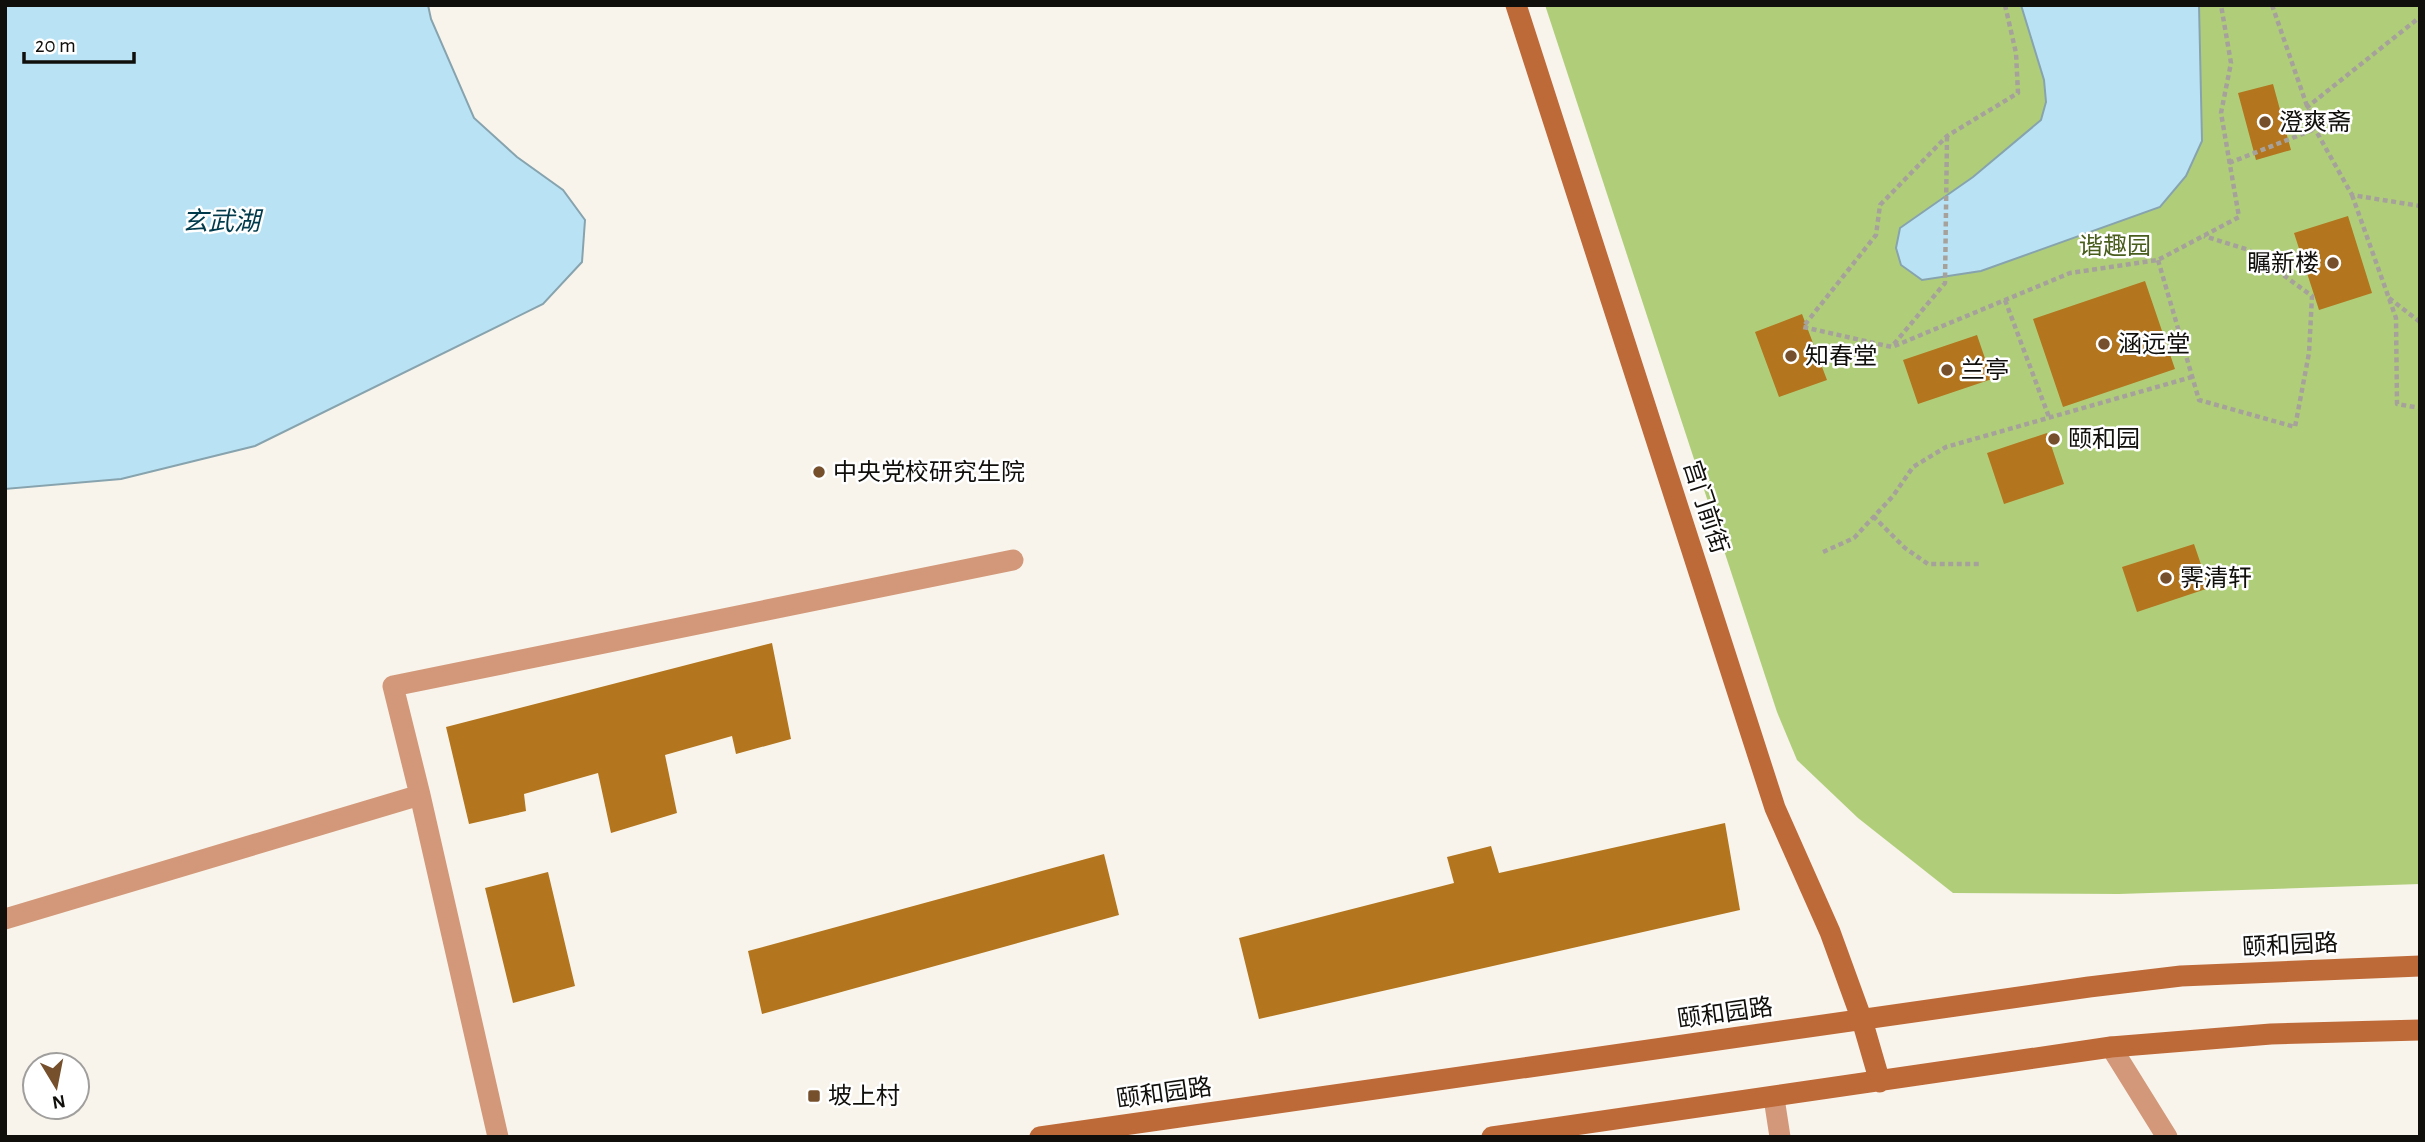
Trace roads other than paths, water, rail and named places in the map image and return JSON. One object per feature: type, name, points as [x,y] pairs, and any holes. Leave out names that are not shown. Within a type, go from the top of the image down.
[{"type":"main road","name":"宫门前街","points":[[1516,5],[1775,808],[1830,932],[1862,1020],[1880,1082]]},
{"type":"main road","name":"颐和园路","points":[[1040,1137],[2089,987],[2181,976],[2420,966]]},
{"type":"main road","points":[[1492,1137],[2111,1047],[2271,1034],[2420,1030]]},
{"type":"street","points":[[498,1137],[393,686],[1013,560]]},
{"type":"street","points":[[5,919],[420,795]]},
{"type":"street","points":[[2111,1047],[2167,1137]]},
{"type":"street","points":[[1774,1098],[1780,1137]]},
{"type":"water","name":"玄武湖","points":[[5,5],[428,5],[431,19],[474,118],[517,157],[563,190],[585,220],[582,262],[543,304],[255,446],[121,479],[5,489]]},
{"type":"water","points":[[2021,5],[2199,5],[2202,141],[2186,176],[2160,207],[1981,271],[1922,280],[1901,265],[1896,248],[1900,228],[1973,177],[2041,120],[2046,102],[2044,80]]},
{"type":"place","name":"澄爽斋","points":[[2265,122]]},
{"type":"place","name":"瞩新楼","points":[[2333,263]]},
{"type":"place","name":"涵远堂","points":[[2104,344]]},
{"type":"place","name":"知春堂","points":[[1791,356]]},
{"type":"place","name":"兰亭","points":[[1947,370]]},
{"type":"place","name":"颐和园","points":[[2054,439]]},
{"type":"place","name":"中央党校研究生院","points":[[819,472]]},
{"type":"place","name":"霁清轩","points":[[2166,578]]},
{"type":"place","name":"坡上村","points":[[814,1096]]},
{"type":"park label","name":"谐趣园","points":[[2115,246]]}]
